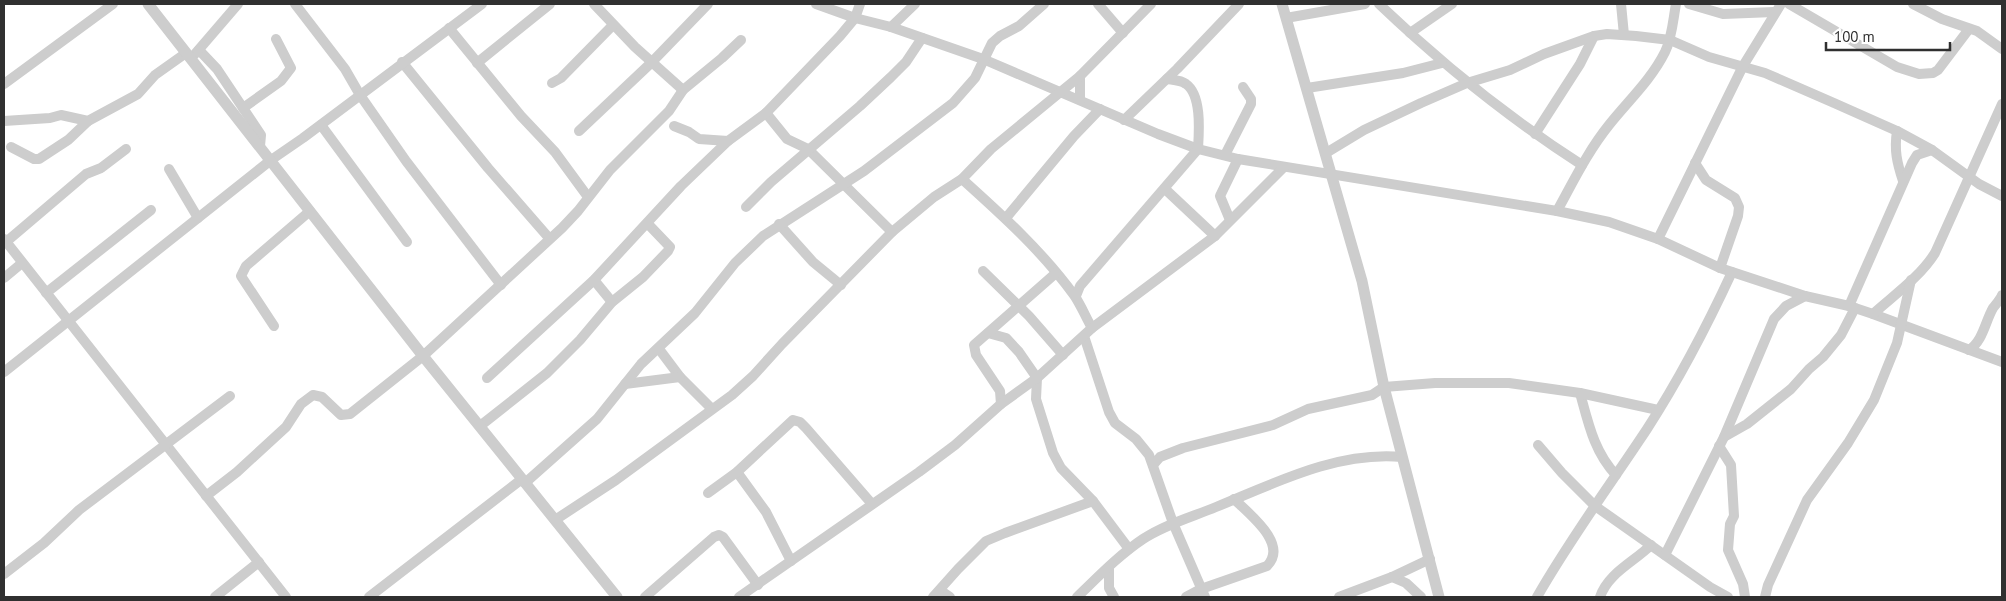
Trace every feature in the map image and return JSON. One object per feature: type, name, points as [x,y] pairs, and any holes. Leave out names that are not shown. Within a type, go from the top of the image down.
[{"type":"street","points":[[4,84],[113,4]]},
{"type":"street","points":[[148,4],[423,356],[617,597]]},
{"type":"street","points":[[11,147],[34,159],[40,159],[68,140],[88,121],[138,94],[155,75],[199,50],[238,4]]},
{"type":"street","points":[[295,4],[345,69],[360,95],[406,161],[500,285]]},
{"type":"street","points":[[4,372],[271,160],[321,125],[402,62],[482,4]]},
{"type":"street","points":[[477,63],[550,4]]},
{"type":"street","points":[[594,4],[651,63],[683,90]]},
{"type":"street","points":[[579,131],[651,63],[708,4]]},
{"type":"street","points":[[816,4],[855,18],[891,27],[983,59],[1061,91],[1124,120],[1198,149],[1264,164],[1557,211],[1609,222],[1658,239],[1720,268],[1805,296],[1852,307],[2002,362]]},
{"type":"street","points":[[487,378],[594,280],[682,186],[728,141],[766,113],[855,18],[860,4]]},
{"type":"street","points":[[891,27],[915,4]]},
{"type":"street","points":[[369,597],[523,481],[597,419],[641,364],[695,313],[749,248],[780,224],[843,185],[953,103],[969,86],[992,43],[1000,36],[1019,26],[1044,4]]},
{"type":"street","points":[[1098,4],[1123,33]]},
{"type":"street","points":[[555,520],[616,480],[732,395],[753,376],[892,232],[934,197],[962,179],[991,149],[1080,76],[1150,4]]},
{"type":"street","points":[[1124,120],[1240,4]]},
{"type":"street","points":[[1282,4],[1362,281],[1384,387],[1439,597]]},
{"type":"street","points":[[1286,18],[1365,4]]},
{"type":"street","points":[[1379,4],[1466,83],[1535,134],[1582,165]]},
{"type":"street","points":[[1410,33],[1452,4]]},
{"type":"street","points":[[1621,4],[1624,35]]},
{"type":"street","points":[[1557,211],[1582,165],[1609,125],[1645,82],[1665,52],[1670,40],[1676,4]]},
{"type":"street","points":[[1689,4],[1723,14],[1778,8]]},
{"type":"street","points":[[1789,4],[1897,67],[1919,74],[1933,73],[1938,70],[1969,29]]},
{"type":"street","points":[[1913,4],[1942,20],[1983,35],[2002,49]]},
{"type":"street","points":[[1658,239],[1743,66],[1778,8]]},
{"type":"street","points":[[552,83],[561,78],[613,25]]},
{"type":"street","points":[[449,28],[555,152],[588,197]]},
{"type":"street","points":[[1326,153],[1364,130],[1466,83],[1510,70],[1544,54],[1594,36],[1624,35],[1670,40],[1703,54],[1765,73],[1897,131],[1932,150],[1979,184],[2002,196]]},
{"type":"street","points":[[1535,134],[1580,64],[1594,36]]},
{"type":"street","points":[[746,207],[808,149],[860,106],[891,77],[906,62],[922,38]]},
{"type":"street","points":[[243,108],[281,81],[291,68],[276,39]]},
{"type":"street","points":[[206,496],[237,472],[286,427],[301,404],[313,394],[322,397],[341,414],[350,414],[423,356],[572,218],[610,170],[669,111],[683,90],[722,58],[740,40]]},
{"type":"street","points":[[199,50],[217,69],[261,135],[260,146]]},
{"type":"street","points":[[969,55],[978,70]]},
{"type":"street","points":[[402,62],[475,153],[549,238]]},
{"type":"street","points":[[1307,88],[1403,73],[1442,63]]},
{"type":"street","points":[[1080,76],[1087,122]]},
{"type":"street","points":[[1075,291],[1198,149],[1200,124],[1193,91],[1188,84],[1182,81],[1167,79]]},
{"type":"street","points":[[1225,155],[1251,104],[1251,99],[1243,87]]},
{"type":"street","points":[[1873,314],[1911,280],[1935,253],[2002,104]]},
{"type":"street","points":[[1006,218],[1100,109]]},
{"type":"street","points":[[669,111],[674,126]]},
{"type":"street","points":[[766,113],[787,139],[808,149],[892,232]]},
{"type":"street","points":[[4,121],[50,118],[61,115],[88,121]]},
{"type":"street","points":[[657,124],[674,126],[699,138],[728,141]]},
{"type":"street","points":[[321,125],[407,242]]},
{"type":"street","points":[[1897,131],[1896,154],[1903,181]]},
{"type":"street","points":[[126,149],[101,168],[86,174],[5,241],[286,597]]},
{"type":"street","points":[[1721,441],[1753,420],[1791,389],[1823,357],[1841,335],[1903,181],[1917,156],[1932,150]]},
{"type":"street","points":[[1230,220],[1220,196],[1238,159]]},
{"type":"street","points":[[1695,163],[1706,180],[1735,198],[1739,207],[1738,216],[1720,268]]},
{"type":"street","points":[[1264,164],[1269,181]]},
{"type":"street","points":[[739,597],[919,472],[961,440],[1001,404],[1037,378],[1092,328],[1215,236],[1284,167]]},
{"type":"street","points":[[169,169],[198,218]]},
{"type":"street","points":[[962,179],[1006,218],[1075,291],[1092,328]]},
{"type":"street","points":[[1165,189],[1215,236]]},
{"type":"street","points":[[46,293],[150,210]]},
{"type":"street","points":[[274,326],[241,276],[246,266],[310,211]]},
{"type":"street","points":[[480,426],[547,373],[586,333],[612,302],[643,277],[670,246],[648,224]]},
{"type":"street","points":[[780,224],[813,262],[841,285]]},
{"type":"street","points":[[4,278],[22,263]]},
{"type":"street","points":[[982,271],[1019,306],[1063,355]]},
{"type":"street","points":[[1537,597],[1658,410],[1697,345],[1732,272]]},
{"type":"street","points":[[1001,404],[1000,391],[974,350],[974,345],[1056,273]]},
{"type":"street","points":[[594,280],[612,302]]},
{"type":"street","points":[[1766,597],[1768,585],[1807,500],[1848,443],[1874,400],[1891,361],[1911,280]]},
{"type":"street","points":[[1968,350],[1974,346],[1979,338],[1992,309],[2002,295]]},
{"type":"street","points":[[1665,554],[1721,441],[1774,319],[1786,306],[1805,296]]},
{"type":"street","points":[[988,333],[1006,338],[1019,352],[1037,378],[1036,399],[1053,453],[1061,468],[1093,501],[1129,549]]},
{"type":"street","points":[[1084,336],[1109,412],[1115,423],[1136,439],[1154,459],[1173,523],[1203,593]]},
{"type":"street","points":[[659,349],[680,377],[712,409]]},
{"type":"street","points":[[625,384],[680,377]]},
{"type":"street","points":[[1154,459],[1207,441],[1273,426],[1308,409],[1372,395],[1384,387],[1435,383],[1501,383],[1580,393],[1658,410]]},
{"type":"street","points":[[1000,391],[1016,393],[1036,399]]},
{"type":"street","points":[[1580,393],[1592,436],[1601,458],[1616,475]]},
{"type":"street","points":[[4,574],[44,543],[79,510],[230,396]]},
{"type":"street","points":[[708,493],[737,472],[790,422],[797,421],[806,428],[872,504]]},
{"type":"street","points":[[1721,441],[1731,465],[1734,516],[1730,524],[1728,550],[1743,584],[1745,597]]},
{"type":"street","points":[[1538,445],[1562,473],[1595,506],[1710,587],[1728,597]]},
{"type":"street","points":[[1077,597],[1129,549],[1173,523],[1290,477],[1349,459],[1385,455],[1402,457]]},
{"type":"street","points":[[737,472],[766,512],[792,561]]},
{"type":"street","points":[[1186,597],[1203,593],[1268,566],[1273,561],[1274,545],[1234,499]]},
{"type":"street","points":[[950,597],[936,594],[986,542],[1005,533],[1093,501]]},
{"type":"street","points":[[645,597],[714,537],[719,535],[724,537],[729,547],[758,584]]},
{"type":"street","points":[[1600,597],[1605,585],[1611,578],[1639,557],[1651,545]]},
{"type":"street","points":[[1338,597],[1392,577],[1430,559]]},
{"type":"street","points":[[215,597],[259,562]]},
{"type":"street","points":[[1109,568],[1109,588],[1114,597]]},
{"type":"street","points":[[1392,577],[1406,583],[1422,597]]}]
